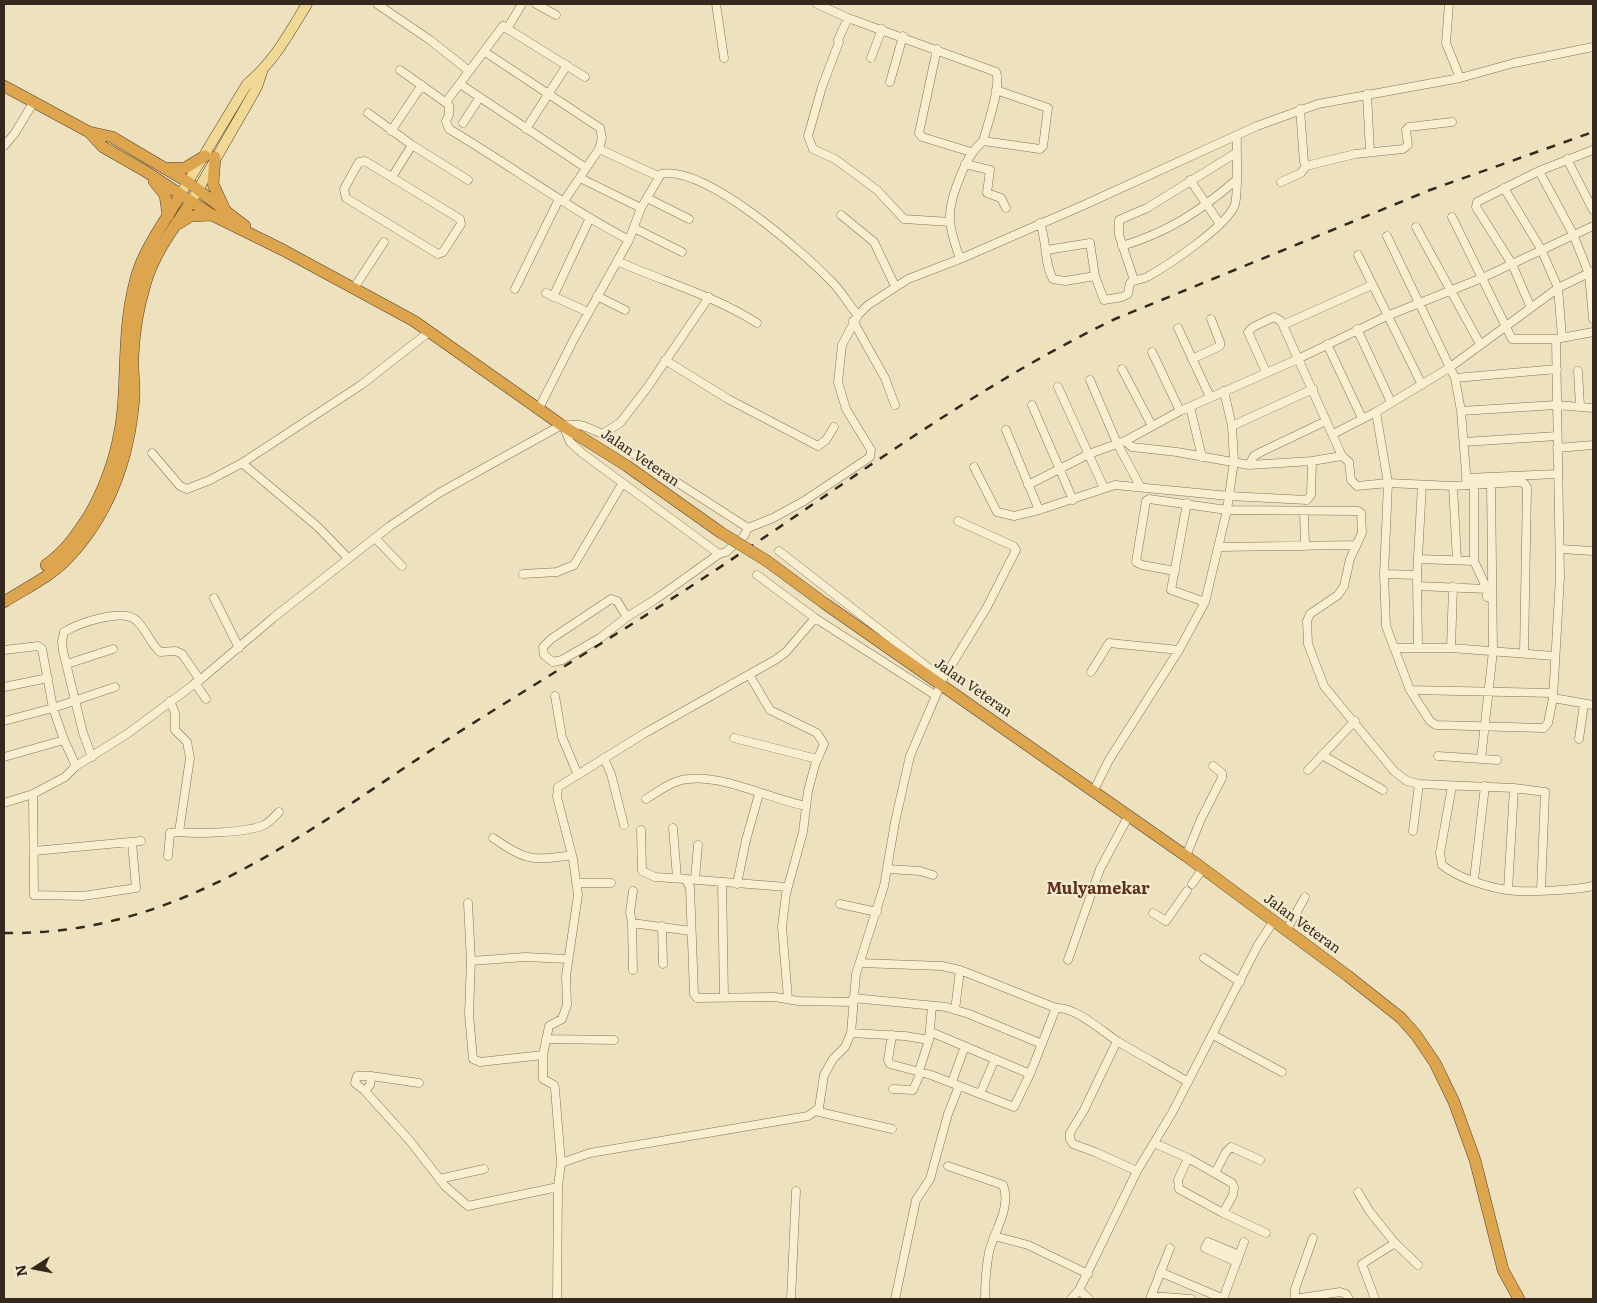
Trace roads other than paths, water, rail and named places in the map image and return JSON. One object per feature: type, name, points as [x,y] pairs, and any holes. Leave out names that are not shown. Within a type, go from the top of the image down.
[{"type":"highway","points":[[4,86],[89,132]]},
{"type":"highway","name":"Jalan Veteran","points":[[89,132],[112,137],[188,182],[255,236]]},
{"type":"highway","name":"Jalan Veteran","points":[[89,132],[103,147],[145,171],[212,216],[255,236],[401,313],[563,425],[627,466],[720,532],[767,561],[940,686],[1186,856],[1202,870],[1393,1010],[1416,1035],[1431,1057],[1464,1128],[1503,1270],[1520,1299]]},
{"type":"highway","points":[[160,165],[182,169],[210,156],[214,184],[227,212]]},
{"type":"highway","points":[[145,171],[165,195],[168,217]]},
{"type":"highway","points":[[4,592],[60,556],[83,526],[102,494],[115,459],[120,431],[124,396],[127,316],[135,279],[150,246],[180,195]]},
{"type":"highway","points":[[4,602],[66,561],[89,532],[110,495],[123,466],[129,436],[134,396],[133,357],[137,317],[145,282],[173,229],[191,202]]},
{"type":"highway","points":[[173,229],[182,220],[191,216],[212,216]]},
{"type":"main road","points":[[180,195],[188,182],[210,156],[257,87],[262,72],[276,55],[307,4]]},
{"type":"main road","points":[[191,202],[199,190],[210,156]]},
{"type":"street","points":[[377,4],[430,40],[469,71]]},
{"type":"street","points":[[507,29],[522,4]]},
{"type":"street","points":[[536,4],[556,15]]},
{"type":"street","points":[[716,4],[724,58]]},
{"type":"street","points":[[817,4],[848,18],[994,70],[998,77],[983,141],[971,152],[950,202],[950,222],[960,259]]},
{"type":"street","points":[[1449,4],[1446,43],[1460,78]]},
{"type":"street","points":[[848,18],[838,40],[839,42],[822,88],[808,136],[809,143],[813,148],[835,159],[876,190],[904,219],[950,222]]},
{"type":"street","points":[[446,102],[485,52],[500,26],[504,26],[585,77]]},
{"type":"street","points":[[872,58],[882,29]]},
{"type":"street","points":[[890,82],[903,36]]},
{"type":"street","points":[[627,617],[617,601],[611,599],[551,639],[543,647],[544,655],[553,662],[562,660],[600,638],[627,617],[656,599],[719,554],[726,552],[744,536],[748,528],[773,518],[804,501],[870,457],[872,450],[846,409],[838,382],[840,351],[856,318],[896,286],[908,279],[960,259],[1237,135],[1300,109],[1367,94],[1460,78],[1514,63],[1593,47]]},
{"type":"street","points":[[937,49],[919,133],[922,137],[971,152]]},
{"type":"street","points":[[485,52],[600,128],[602,138],[599,149],[580,178],[561,200],[515,289]]},
{"type":"street","points":[[526,129],[567,65]]},
{"type":"street","points":[[400,70],[446,102],[449,110],[446,122],[449,129],[508,164],[589,220],[629,240]]},
{"type":"street","points":[[391,131],[422,84]]},
{"type":"street","points":[[460,84],[586,168]]},
{"type":"street","points":[[983,141],[1040,149],[1043,146],[1048,107],[996,90]]},
{"type":"street","points":[[1367,94],[1370,152]]},
{"type":"street","points":[[463,123],[480,97]]},
{"type":"street","points":[[4,146],[15,133],[33,103]]},
{"type":"street","points":[[1300,109],[1304,162],[1306,166]]},
{"type":"street","points":[[368,114],[412,145],[468,180]]},
{"type":"street","points":[[1281,182],[1300,173],[1306,166],[1355,154],[1407,146],[1406,130],[1409,127],[1452,122]]},
{"type":"street","points":[[1047,250],[1090,243],[1102,296],[1106,300],[1128,294],[1130,283],[1134,280],[1145,278],[1186,251],[1220,224],[1234,206],[1237,135]]},
{"type":"street","points":[[392,177],[412,145]]},
{"type":"street","points":[[599,149],[658,176],[674,174],[692,179],[744,208],[787,240],[838,288],[856,318],[895,405]]},
{"type":"street","points":[[1531,308],[1512,264],[1476,207],[1478,200],[1538,171],[1593,150]]},
{"type":"street","points":[[1134,280],[1119,235],[1119,220],[1147,208],[1236,153]]},
{"type":"street","points":[[1567,159],[1593,210]]},
{"type":"street","points":[[359,162],[370,162],[392,177],[460,219],[461,224],[443,252],[438,254],[350,201],[344,194],[344,189],[359,162]]},
{"type":"street","points":[[965,164],[991,170],[987,193],[1000,198],[1006,208]]},
{"type":"street","points":[[1538,171],[1573,234],[1591,272],[1593,319]]},
{"type":"street","points":[[539,408],[588,312],[629,240],[658,176]]},
{"type":"street","points":[[580,178],[642,208]]},
{"type":"street","points":[[1190,180],[1220,224]]},
{"type":"street","points":[[1122,246],[1166,230],[1207,206],[1235,181]]},
{"type":"street","points":[[1376,412],[1388,484],[1384,574],[1386,626],[1410,690],[1432,723],[1544,728],[1548,723],[1553,696],[1560,576],[1556,405],[1559,338],[1558,288],[1541,249],[1504,188]]},
{"type":"street","points":[[647,198],[689,219]]},
{"type":"street","points":[[841,216],[874,242],[896,286]]},
{"type":"street","points":[[1452,217],[1513,340],[1559,338],[1593,332]]},
{"type":"street","points":[[554,298],[589,220]]},
{"type":"street","points":[[1040,223],[1047,250],[1050,274],[1053,280],[1065,281],[1096,276]]},
{"type":"street","points":[[1028,485],[1089,454],[1121,442],[1180,411],[1298,359],[1387,316],[1449,289],[1482,278],[1593,226]]},
{"type":"street","points":[[1416,227],[1480,344]]},
{"type":"street","points":[[634,228],[682,252]]},
{"type":"street","points":[[1387,236],[1455,378],[1461,410],[1469,482],[1474,561],[1487,588],[1490,651]]},
{"type":"street","points":[[354,288],[384,242]]},
{"type":"street","points":[[1358,255],[1422,384]]},
{"type":"street","points":[[617,261],[709,297],[757,322]]},
{"type":"street","points":[[1332,434],[1376,412],[1450,368],[1558,288],[1591,272]]},
{"type":"street","points":[[1283,326],[1372,285]]},
{"type":"street","points":[[546,293],[588,312]]},
{"type":"street","points":[[597,296],[625,310]]},
{"type":"street","points":[[602,434],[620,422],[647,388],[664,360],[700,314],[709,297]]},
{"type":"street","points":[[1266,372],[1248,332],[1253,327],[1274,317],[1283,326],[1342,456],[1349,462],[1351,480],[1354,484],[1361,486],[1388,484],[1453,486],[1469,482],[1557,474]]},
{"type":"street","points":[[1192,359],[1218,348],[1220,344],[1211,319]]},
{"type":"street","points":[[1178,328],[1210,398]]},
{"type":"street","points":[[1357,330],[1391,402]]},
{"type":"street","points":[[152,453],[180,486],[187,489],[210,480],[242,463],[360,385],[429,332]]},
{"type":"street","points":[[1327,344],[1362,418]]},
{"type":"street","points":[[1152,352],[1180,411]]},
{"type":"street","points":[[664,360],[728,399],[818,446],[826,440],[834,427]]},
{"type":"street","points":[[1122,369],[1152,426]]},
{"type":"street","points":[[1455,378],[1557,370]]},
{"type":"street","points":[[1578,371],[1580,406]]},
{"type":"street","points":[[1090,380],[1121,442],[1140,486]]},
{"type":"street","points":[[1058,387],[1104,488]]},
{"type":"street","points":[[1232,426],[1313,389]]},
{"type":"street","points":[[1093,792],[1109,760],[1179,650],[1205,602],[1227,510],[1234,461],[1232,426],[1224,391]]},
{"type":"street","points":[[1461,410],[1556,405],[1593,408]]},
{"type":"street","points":[[1032,406],[1073,500]]},
{"type":"street","points":[[1190,407],[1202,457]]},
{"type":"street","points":[[1249,465],[1254,456],[1326,421]]},
{"type":"street","points":[[4,803],[33,794],[54,784],[76,766],[92,757],[170,702],[348,558],[439,493],[563,425],[583,424],[602,434],[748,528]]},
{"type":"street","points":[[563,425],[570,442],[622,484],[719,554]]},
{"type":"street","points":[[1006,430],[1039,510]]},
{"type":"street","points":[[1464,442],[1557,436]]},
{"type":"street","points":[[1121,442],[1132,447],[1234,461],[1249,465],[1312,461],[1342,456]]},
{"type":"street","points":[[1557,448],[1593,446]]},
{"type":"street","points":[[974,467],[997,512],[1019,516],[1115,485],[1229,496],[1307,500],[1311,495],[1312,461]]},
{"type":"street","points":[[242,463],[318,527],[348,558]]},
{"type":"street","points":[[1469,482],[1520,482],[1526,486],[1524,654]]},
{"type":"street","points":[[1481,759],[1489,691],[1491,483]]},
{"type":"street","points":[[523,574],[557,572],[574,565],[622,484]]},
{"type":"street","points":[[1418,648],[1417,575],[1422,486]]},
{"type":"street","points":[[1453,486],[1457,560]]},
{"type":"street","points":[[1175,571],[1142,565],[1136,562],[1146,501],[1155,498],[1227,510],[1360,512],[1363,517],[1363,527],[1350,559],[1344,586],[1338,595],[1310,614],[1307,627],[1309,650],[1320,680],[1394,771],[1407,781],[1419,784],[1542,790],[1546,795],[1541,890]]},
{"type":"street","points":[[1187,503],[1171,585],[1172,591],[1205,602]]},
{"type":"street","points":[[1304,511],[1305,546]]},
{"type":"street","points":[[560,1163],[590,1153],[808,1116],[816,1112],[821,1102],[824,1075],[833,1059],[846,1047],[851,1033],[853,1000],[860,963],[877,912],[888,869],[905,773],[940,686],[987,607],[1016,550],[1013,546],[958,521]]},
{"type":"street","points":[[375,538],[402,566]]},
{"type":"street","points":[[1218,548],[1356,545]]},
{"type":"street","points":[[779,550],[940,686]]},
{"type":"street","points":[[1560,550],[1593,551]]},
{"type":"street","points":[[1419,559],[1474,561]]},
{"type":"street","points":[[1384,574],[1417,575]]},
{"type":"street","points":[[757,576],[815,618],[940,686]]},
{"type":"street","points":[[1417,586],[1487,588]]},
{"type":"street","points":[[1451,648],[1453,587]]},
{"type":"street","points":[[214,598],[239,648]]},
{"type":"street","points":[[92,757],[75,701],[62,645],[64,632],[107,617],[123,614],[138,623],[160,652],[176,651],[182,654],[206,699]]},
{"type":"street","points":[[557,1299],[560,1163],[556,1130],[555,1089],[554,1085],[544,1079],[543,1055],[549,1026],[562,1019],[567,1005],[568,959],[574,934],[578,883],[556,792],[558,788],[577,773],[645,733],[750,676],[786,652],[815,618]]},
{"type":"street","points":[[1091,672],[1107,646],[1112,643],[1179,650]]},
{"type":"street","points":[[4,650],[38,646],[43,652],[53,708],[64,740],[76,766]]},
{"type":"street","points":[[1394,648],[1451,648],[1554,656]]},
{"type":"street","points":[[67,664],[113,649]]},
{"type":"street","points":[[750,676],[770,710],[817,733],[824,744],[817,759],[806,806],[802,838],[787,888],[782,927],[788,999]]},
{"type":"street","points":[[4,687],[48,678]]},
{"type":"street","points":[[4,721],[53,708],[115,687]]},
{"type":"street","points":[[1410,690],[1489,691],[1553,696],[1584,704],[1593,704]]},
{"type":"street","points":[[555,696],[565,745],[577,773]]},
{"type":"street","points":[[170,702],[175,713],[175,730],[187,742],[190,758],[179,832]]},
{"type":"street","points":[[1579,739],[1584,704]]},
{"type":"street","points":[[1308,770],[1355,721]]},
{"type":"street","points":[[734,738],[817,759]]},
{"type":"street","points":[[4,756],[64,740]]},
{"type":"street","points":[[1322,755],[1383,790]]},
{"type":"street","points":[[1438,756],[1497,760]]},
{"type":"street","points":[[604,758],[624,825]]},
{"type":"street","points":[[1186,856],[1201,818],[1222,778],[1222,773],[1213,766]]},
{"type":"street","points":[[646,799],[666,787],[687,779],[712,780],[806,806]]},
{"type":"street","points":[[1413,831],[1419,784]]},
{"type":"street","points":[[1452,786],[1440,859],[1447,869],[1474,880],[1508,890],[1541,890],[1593,886]]},
{"type":"street","points":[[1474,880],[1485,786]]},
{"type":"street","points":[[1508,890],[1514,788]]},
{"type":"street","points":[[33,794],[33,894],[82,896],[136,888],[132,842]]},
{"type":"street","points":[[737,884],[746,840],[759,794]]},
{"type":"street","points":[[168,856],[170,833],[227,832],[255,827],[264,824],[279,812]]},
{"type":"street","points":[[1068,960],[1100,869],[1128,817]]},
{"type":"street","points":[[674,828],[681,878],[690,887],[692,899],[691,931],[694,994],[697,998],[724,997],[798,1001],[853,1000],[932,1006],[955,1010],[1042,1044]]},
{"type":"street","points":[[641,830],[642,872],[655,877],[787,888]]},
{"type":"street","points":[[493,838],[528,858],[540,860],[572,855]]},
{"type":"street","points":[[34,851],[141,841]]},
{"type":"street","points":[[695,879],[698,845]]},
{"type":"street","points":[[888,869],[920,871],[933,875]]},
{"type":"street","points":[[1192,884],[1202,870]]},
{"type":"street","points":[[722,882],[724,997]]},
{"type":"street","points":[[578,883],[611,883]]},
{"type":"street","points":[[633,891],[630,912],[633,970]]},
{"type":"street","points":[[1153,913],[1166,921],[1187,892]]},
{"type":"street","points":[[1286,931],[1305,897]]},
{"type":"street","points":[[468,903],[471,962],[469,1014],[473,1059],[480,1062],[543,1055]]},
{"type":"street","points":[[840,904],[877,912]]},
{"type":"street","points":[[1071,1299],[1079,1290],[1088,1274],[1137,1171],[1188,1082],[1258,945],[1274,922]]},
{"type":"street","points":[[632,923],[691,931]]},
{"type":"street","points":[[662,926],[663,964]]},
{"type":"street","points":[[471,962],[525,956],[568,959]]},
{"type":"street","points":[[1204,958],[1240,982]]},
{"type":"street","points":[[860,963],[942,966],[960,970],[1080,1016],[1117,1041],[1188,1082]]},
{"type":"street","points":[[955,1010],[960,970]]},
{"type":"street","points":[[893,1089],[913,1090],[930,1036],[932,1006]]},
{"type":"street","points":[[892,1035],[889,1062],[955,1084],[1014,1108],[1030,1074],[1056,1008]]},
{"type":"street","points":[[851,1033],[930,1036],[965,1046],[1030,1074]]},
{"type":"street","points":[[1213,1035],[1282,1072]]},
{"type":"street","points":[[546,1039],[614,1040]]},
{"type":"street","points":[[1117,1041],[1084,1110],[1070,1133],[1070,1138],[1074,1144],[1137,1171]]},
{"type":"street","points":[[895,1299],[916,1200],[930,1179],[965,1046]]},
{"type":"street","points":[[980,1094],[995,1059]]},
{"type":"street","points":[[419,1083],[360,1075],[356,1078],[357,1086],[365,1091],[410,1141],[439,1179],[457,1198],[468,1206],[558,1187]]},
{"type":"street","points":[[365,1091],[370,1085],[371,1076]]},
{"type":"street","points":[[816,1112],[892,1129]]},
{"type":"street","points":[[1154,1143],[1188,1158],[1232,1183],[1234,1187],[1233,1195],[1223,1213]]},
{"type":"street","points":[[1215,1173],[1226,1152],[1231,1147],[1260,1160]]},
{"type":"street","points":[[1188,1158],[1178,1180],[1179,1189],[1223,1213],[1266,1233]]},
{"type":"street","points":[[948,1166],[1002,1185],[1005,1203],[994,1236],[985,1273],[985,1299]]},
{"type":"street","points":[[439,1179],[484,1170]]},
{"type":"street","points":[[792,1299],[796,1191]]},
{"type":"street","points":[[1358,1192],[1370,1212],[1395,1243],[1418,1265]]},
{"type":"street","points":[[994,1236],[1028,1245],[1088,1274]]},
{"type":"street","points":[[1313,1238],[1295,1290],[1294,1299],[1340,1292],[1346,1294],[1349,1299]]},
{"type":"street","points":[[1160,1272],[1223,1299],[1244,1242]]},
{"type":"street","points":[[1375,1299],[1362,1264],[1395,1243]]},
{"type":"street","points":[[1170,1248],[1151,1298],[1189,1299]]},
{"type":"street","points":[[1079,1290],[1088,1299]]},
{"type":"railway","points":[[4,933],[69,929],[130,916],[188,896],[243,869],[297,838],[456,734],[673,598],[926,428],[1019,370],[1066,344],[1115,319],[1430,190],[1593,132]]},
{"type":"district","name":"Mulyamekar","points":[[1098,889]]}]
